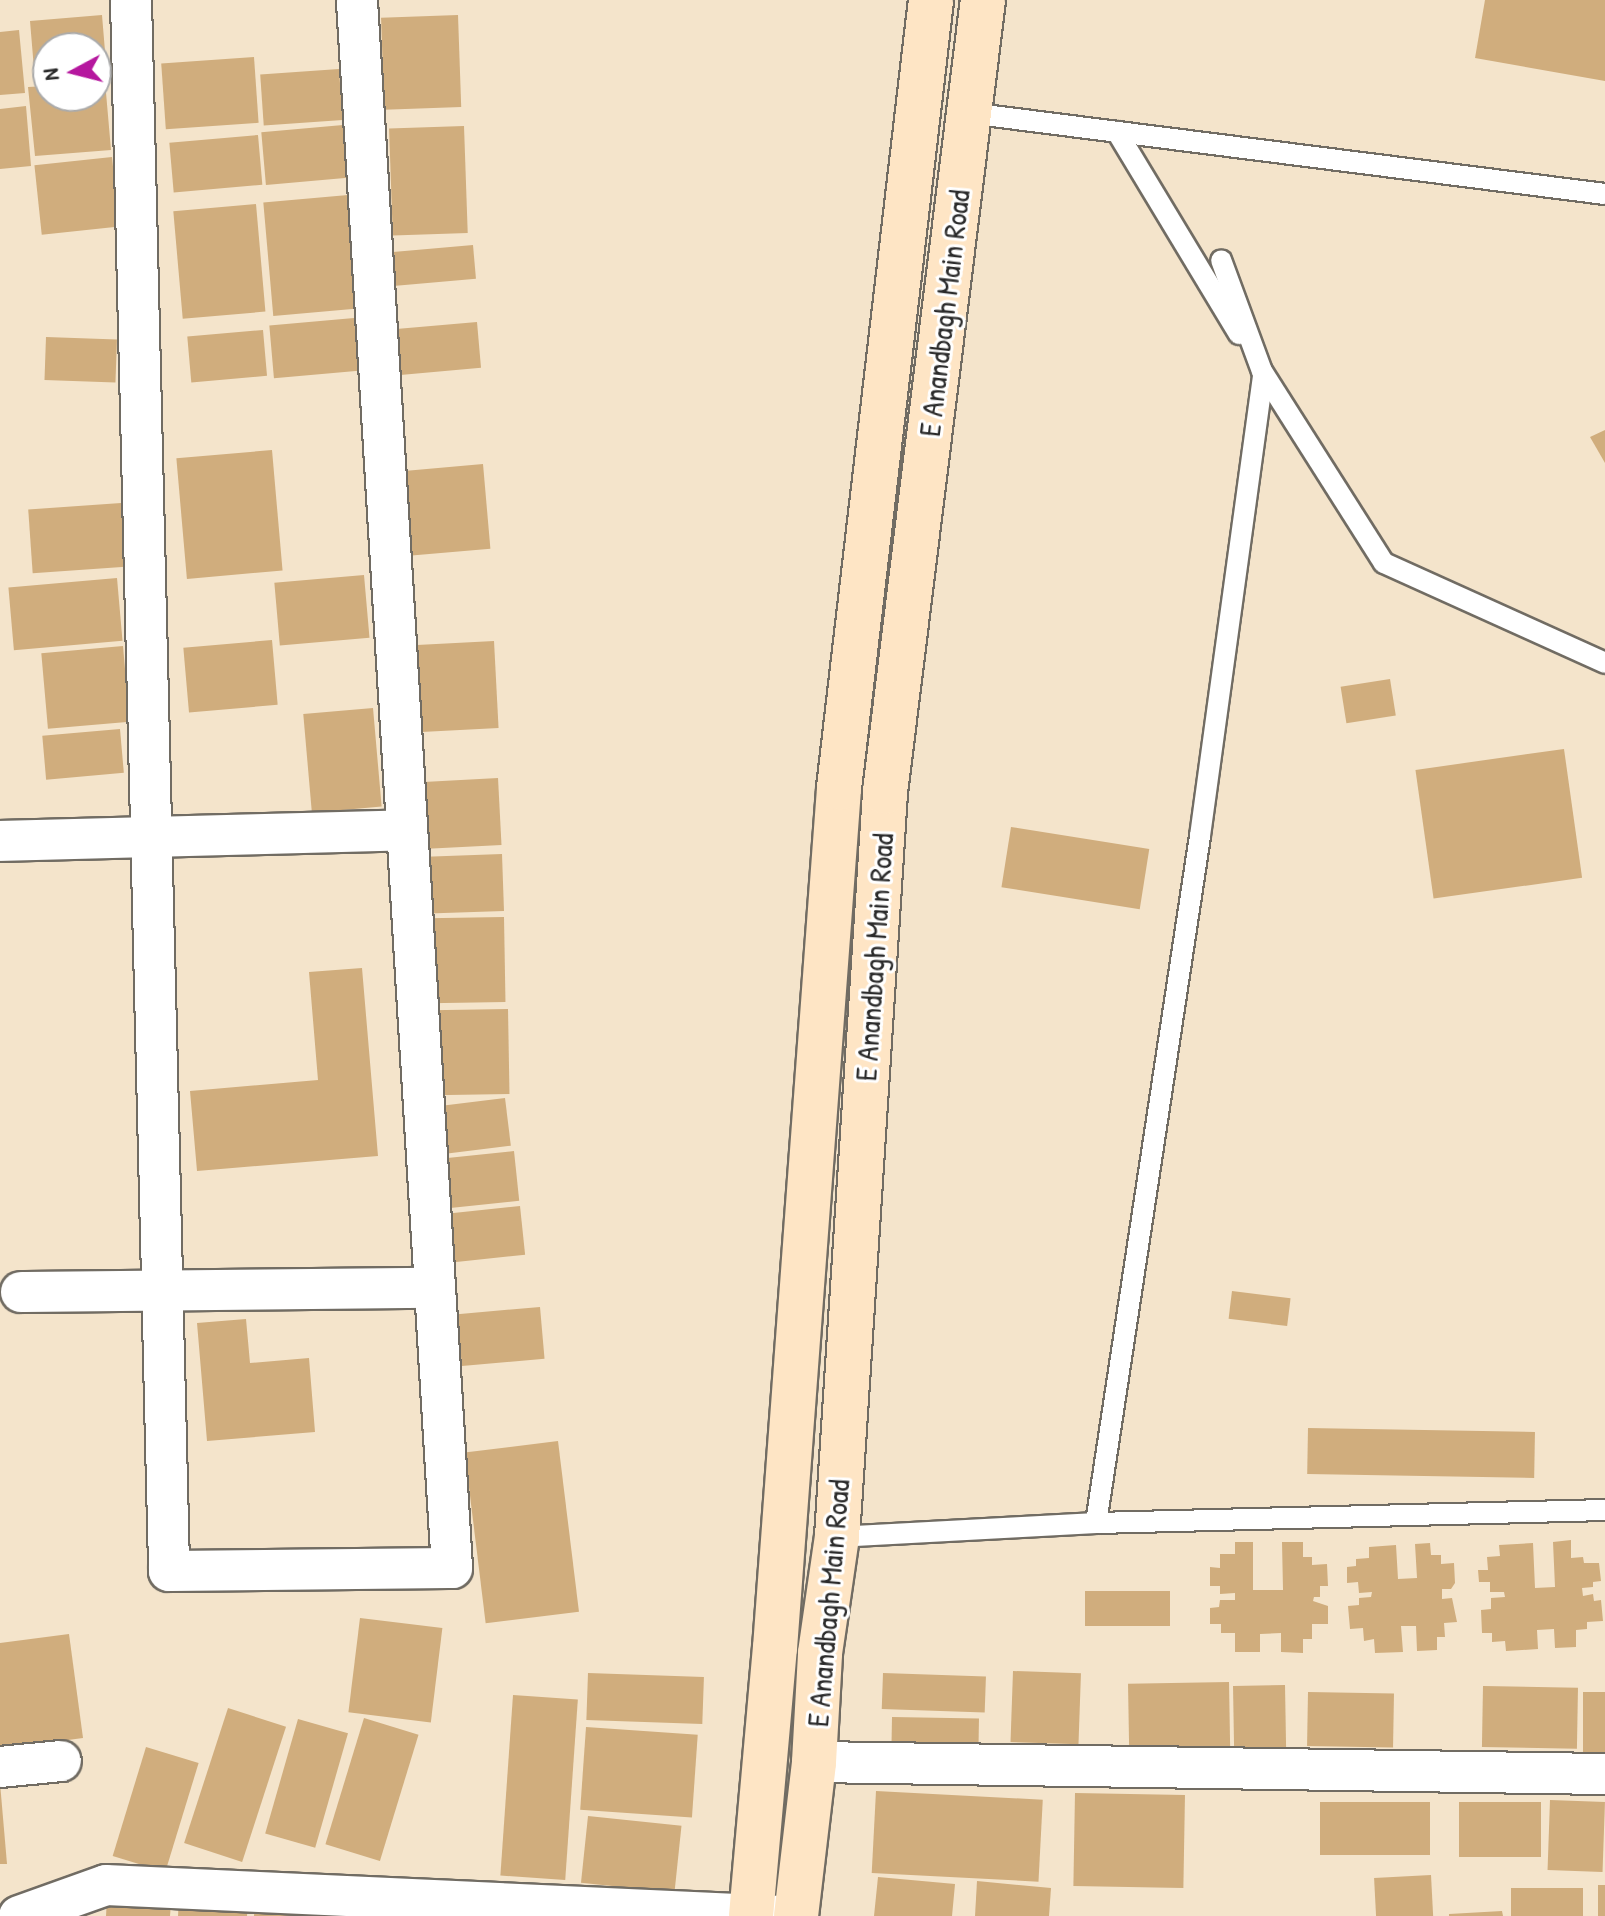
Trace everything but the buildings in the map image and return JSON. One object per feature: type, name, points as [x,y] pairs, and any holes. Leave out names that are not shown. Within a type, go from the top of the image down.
[{"type":"street","points":[[131,0],[169,1571],[452,1568],[357,0]]},
{"type":"street","name":"E Anandbagh Main Road","points":[[760,1915],[775,1648],[839,788],[931,0]]},
{"type":"street","name":"E Anandbagh Main Road","points":[[796,1916],[814,1762],[820,1653],[837,1537],[885,792],[983,0]]},
{"type":"street","points":[[0,841],[407,830]]},
{"type":"street","points":[[21,1292],[435,1288]]},
{"type":"street","points":[[0,1767],[61,1761]]},
{"type":"street","points":[[814,1762],[1605,1774]]},
{"type":"street","points":[[19,1916],[106,1885],[760,1915]]},
{"type":"lane","points":[[969,113],[1605,194]]},
{"type":"lane","points":[[1117,132],[1263,374],[1384,563],[1605,663]]},
{"type":"lane","points":[[1096,1523],[1200,836],[1263,374],[1221,260]]},
{"type":"lane","points":[[837,1537],[1096,1523],[1605,1510]]}]
